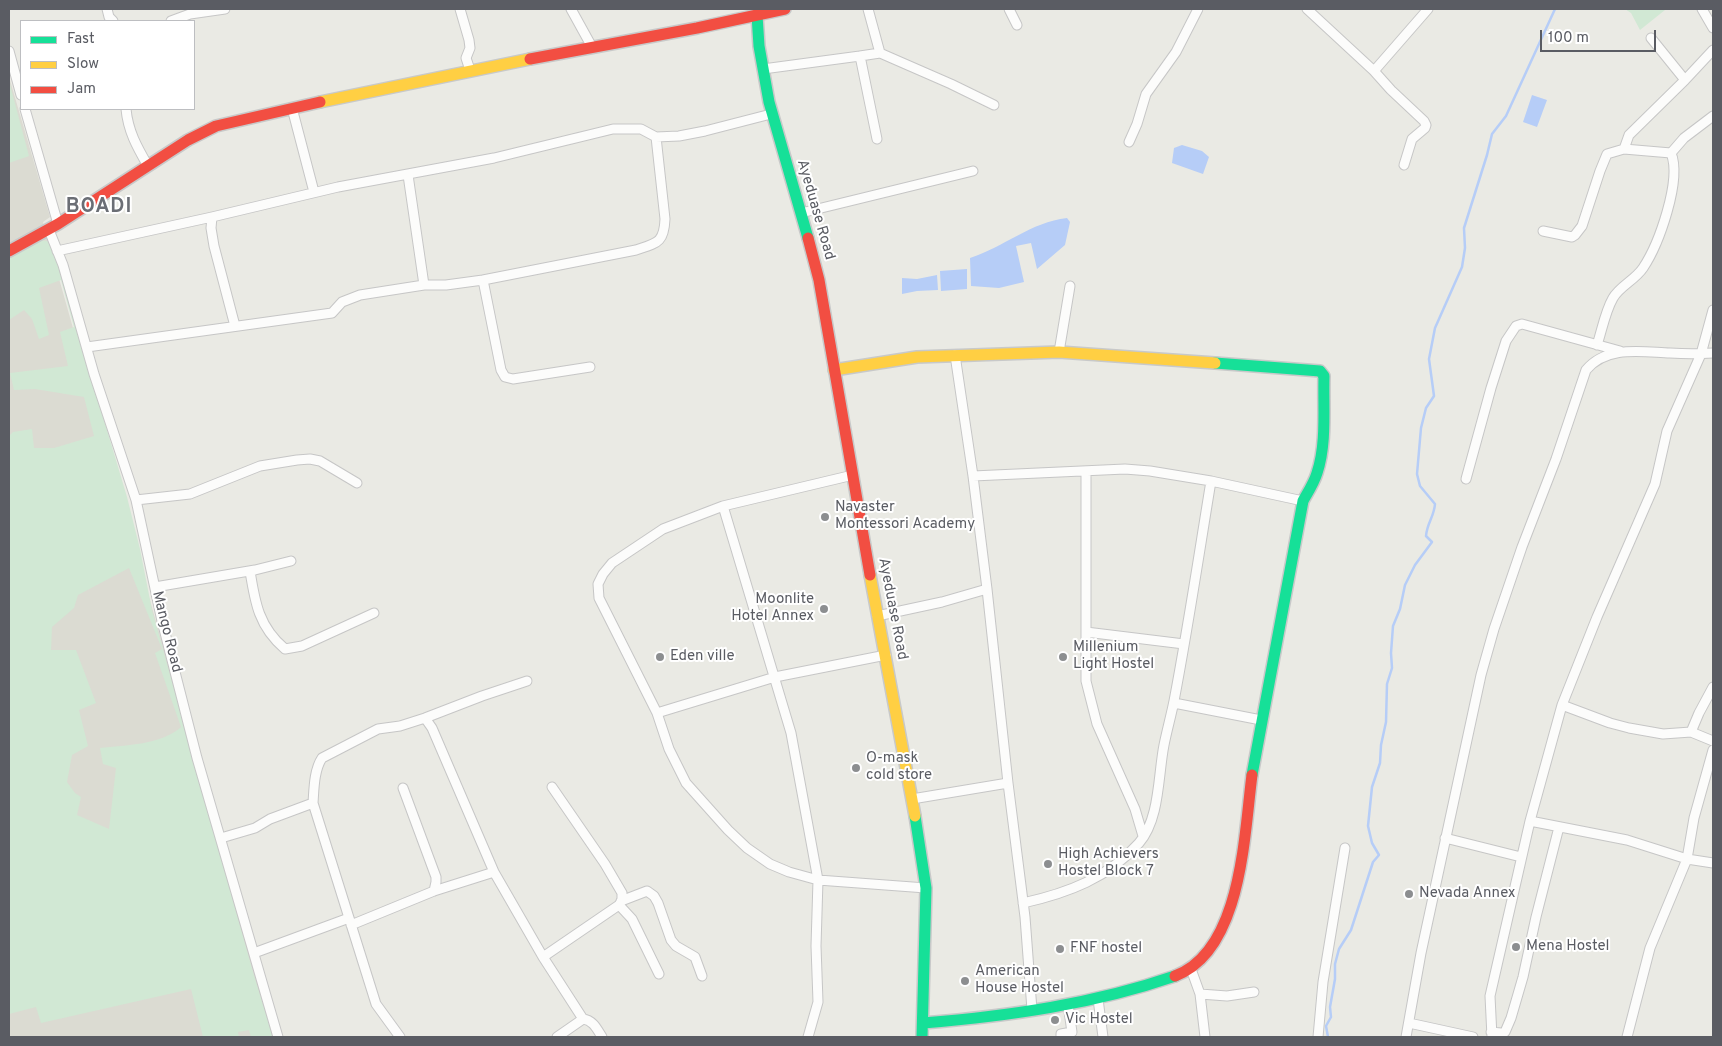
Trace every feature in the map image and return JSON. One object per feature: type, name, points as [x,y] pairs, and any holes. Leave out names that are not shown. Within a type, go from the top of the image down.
[{"type":"street","points":[[106,9],[112,20]]},
{"type":"street","points":[[173,20],[191,12],[225,9]]},
{"type":"street","points":[[460,9],[469,40],[470,48],[466,58],[470,70]]},
{"type":"street","points":[[571,9],[592,47]]},
{"type":"street","points":[[9,251],[54,227],[188,140],[216,126],[235,120],[470,70],[785,9]]},
{"type":"street","points":[[868,9],[880,53]]},
{"type":"street","points":[[1009,9],[1017,25]]},
{"type":"street","points":[[1129,142],[1137,124],[1146,94],[1176,52],[1198,9]]},
{"type":"street","points":[[1307,9],[1374,71],[1426,125],[1412,140],[1404,165]]},
{"type":"street","points":[[1374,71],[1428,9]]},
{"type":"street","points":[[1702,9],[1713,28]]},
{"type":"street","name":"Ayeduase Road","points":[[757,15],[763,69],[771,114],[819,280],[920,842],[926,888],[926,963],[922,1037]]},
{"type":"street","points":[[1652,38],[1685,80]]},
{"type":"street","points":[[1624,149],[1629,135],[1713,50]]},
{"type":"street","points":[[9,51],[20,91]]},
{"type":"street","points":[[763,69],[880,53],[943,80],[994,106]]},
{"type":"street","points":[[860,56],[877,139]]},
{"type":"street","points":[[292,108],[314,192]]},
{"type":"street","name":"Mango Road","points":[[25,110],[54,227],[57,251],[94,374],[136,500],[155,587],[197,758],[278,1037]]},
{"type":"street","points":[[126,110],[134,144],[148,166]]},
{"type":"street","points":[[57,251],[212,217],[314,192],[494,158],[613,129],[641,129],[656,137],[679,136],[771,114]]},
{"type":"street","points":[[1671,153],[1684,138],[1713,116]]},
{"type":"street","points":[[87,347],[332,313],[346,300],[360,295],[424,285],[446,285],[483,280],[636,250],[661,240],[665,232],[656,137]]},
{"type":"street","points":[[1543,231],[1567,237],[1575,235],[1582,226],[1606,156],[1612,152],[1624,149],[1671,153]]},
{"type":"street","points":[[1597,345],[1612,300],[1622,287],[1642,268],[1661,230],[1669,205],[1675,169],[1671,153]]},
{"type":"street","points":[[801,213],[973,171]]},
{"type":"street","points":[[408,175],[424,285]]},
{"type":"street","points":[[212,217],[211,228],[214,246],[235,326]]},
{"type":"street","points":[[483,280],[501,370],[505,377],[513,379],[590,367]]},
{"type":"street","points":[[1060,352],[1070,286]]},
{"type":"street","points":[[1559,827],[1523,977],[1511,1018],[1505,1032],[1491,1035],[1490,996],[1521,857],[1562,705],[1655,484],[1667,431],[1701,354],[1713,310]]},
{"type":"street","points":[[1466,479],[1503,350],[1506,341],[1516,326],[1522,324],[1623,352]]},
{"type":"street","points":[[834,370],[896,360],[955,355],[1060,352],[1322,373],[1324,376],[1319,466],[1303,501],[1256,749],[1237,888],[1232,910],[1223,929],[1208,951],[1191,968],[1153,983],[1068,1006],[971,1019],[923,1023]]},
{"type":"street","points":[[1406,1037],[1445,838],[1473,709],[1494,628],[1522,547],[1556,459],[1586,370],[1601,358],[1623,352],[1713,353]]},
{"type":"street","points":[[955,355],[973,476],[987,590],[1023,903],[1032,1010]]},
{"type":"street","points":[[136,500],[190,494],[260,466],[297,460],[310,459],[320,461],[357,483]]},
{"type":"street","points":[[973,476],[1124,469],[1150,471],[1211,481],[1303,501]]},
{"type":"street","points":[[1086,472],[1086,681],[1094,716],[1135,809],[1143,836]]},
{"type":"street","points":[[853,475],[723,506],[663,529],[612,563],[602,574],[598,584],[599,598],[657,713],[669,749],[686,783],[728,830],[747,848],[770,864],[789,872],[818,880],[926,888]]},
{"type":"street","points":[[1023,903],[1071,891],[1108,871],[1139,843],[1154,812],[1211,481]]},
{"type":"street","points":[[723,506],[791,733],[818,880],[816,946],[818,1002],[808,1037]]},
{"type":"street","points":[[155,587],[250,571],[291,561]]},
{"type":"street","points":[[250,571],[257,606],[266,629],[275,641],[285,649],[290,650],[302,646],[374,613]]},
{"type":"street","points":[[878,616],[987,590]]},
{"type":"street","points":[[1086,632],[1184,644]]},
{"type":"street","points":[[657,713],[775,677],[886,655]]},
{"type":"street","points":[[400,1037],[376,1004],[313,803],[316,776],[322,758],[378,729],[400,726],[425,718],[527,681]]},
{"type":"street","points":[[1691,732],[1713,687]]},
{"type":"street","points":[[1174,703],[1261,720]]},
{"type":"street","points":[[1562,705],[1629,728],[1663,734],[1691,732],[1713,741]]},
{"type":"street","points":[[425,718],[432,728],[494,872],[543,957],[583,1019]]},
{"type":"street","points":[[1627,1037],[1650,948],[1687,859],[1694,818],[1713,750]]},
{"type":"street","points":[[912,799],[1008,783]]},
{"type":"street","points":[[552,787],[605,864],[622,893],[620,903],[632,918],[659,974]]},
{"type":"street","points":[[402,788],[436,877],[434,891]]},
{"type":"street","points":[[220,838],[255,828],[270,818],[313,803]]},
{"type":"street","points":[[1530,821],[1627,840],[1687,859],[1713,864]]},
{"type":"street","points":[[1445,838],[1521,857]]},
{"type":"street","points":[[1318,1037],[1323,982],[1345,848]]},
{"type":"street","points":[[254,953],[494,872]]},
{"type":"street","points":[[543,957],[620,903],[647,892],[654,896],[672,940],[676,946],[695,958],[702,976]]},
{"type":"street","points":[[1191,968],[1200,994],[1205,1037]]},
{"type":"street","points":[[1200,994],[1227,996],[1254,992]]},
{"type":"street","points":[[1098,999],[1103,1037]]},
{"type":"street","points":[[1061,1037],[1061,1034],[1072,1032],[1068,1006]]},
{"type":"street","points":[[557,1037],[583,1019],[593,1023],[602,1037]]},
{"type":"street","points":[[1409,1023],[1474,1037]]},
{"type":"shaded area","points":[[9,77],[50,217],[43,222],[276,1037],[9,1037]]},
{"type":"green space","points":[[1625,9],[1665,10],[1640,30],[1631,13]]},
{"type":"green space","points":[[9,81],[29,156],[9,163]]},
{"type":"green space","points":[[38,240],[47,241],[53,249],[127,497],[152,610],[253,972],[273,1037],[251,1037],[249,1030],[238,1032],[239,1037],[203,1037],[191,989],[41,1023],[36,1007],[9,1014],[9,436],[13,432],[32,429],[34,448],[54,448],[94,436],[84,397],[35,389],[14,390],[10,373],[68,366],[60,332],[74,327],[61,280],[39,288],[49,335],[39,339],[32,319],[24,310],[9,320],[9,257]],"holes":[[[129,568],[162,649],[155,653],[181,727],[173,733],[153,741],[100,748],[103,764],[116,768],[109,829],[77,815],[81,797],[75,793],[67,782],[72,755],[88,746],[79,710],[96,703],[76,650],[51,650],[52,627],[74,608],[78,595]]]},
{"type":"water","points":[[1532,95],[1547,100],[1537,127],[1523,122]]},
{"type":"water","points":[[1182,145],[1202,151],[1209,157],[1203,174],[1172,163],[1174,148]]},
{"type":"water","points":[[1067,218],[1070,222],[1065,245],[1037,269],[1031,243],[1016,246],[1024,282],[999,288],[971,286],[970,258],[1041,224]]},
{"type":"water","points":[[967,269],[967,289],[941,291],[940,271]]},
{"type":"water","points":[[937,275],[938,290],[902,294],[902,278],[917,279]]},
{"type":"waterway","points":[[1328,1037],[1326,1026],[1331,1017],[1330,1007],[1335,979],[1335,964],[1339,949],[1351,930],[1373,862],[1379,855],[1372,843],[1368,826],[1372,787],[1380,763],[1381,745],[1386,722],[1387,684],[1392,668],[1393,626],[1400,609],[1405,585],[1415,565],[1432,542],[1426,536],[1435,504],[1420,486],[1417,474],[1421,428],[1426,408],[1434,396],[1429,359],[1435,328],[1462,267],[1465,248],[1464,228],[1492,134],[1506,116],[1555,9]]},
{"type":"traffic: fast","points":[[757,15],[759,46],[769,102],[808,238]]},
{"type":"traffic: fast","points":[[1215,363],[1320,371],[1324,376],[1322,450],[1317,473],[1303,501],[1252,775]]},
{"type":"traffic: fast","points":[[915,816],[926,888],[922,1037]]},
{"type":"traffic: fast","points":[[923,1023],[987,1017],[1051,1007],[1114,994],[1175,976]]},
{"type":"traffic: slow","points":[[320,102],[530,59]]},
{"type":"traffic: slow","points":[[834,370],[917,357],[1059,352],[1215,363]]},
{"type":"traffic: slow","points":[[870,575],[915,816]]},
{"type":"traffic: jam","points":[[530,59],[697,28],[785,9]]},
{"type":"traffic: jam","points":[[9,251],[58,224],[188,140],[216,126],[320,102]]},
{"type":"traffic: jam","points":[[808,238],[819,280],[870,575]]},
{"type":"traffic: jam","points":[[1175,976],[1197,963],[1214,942],[1227,917],[1236,889],[1242,858],[1252,775]]},
{"type":"place","name":"Navaster Montessori Academy","points":[[825,517]]},
{"type":"place","name":"Moonlite Hotel Annex","points":[[824,609]]},
{"type":"place","name":"Eden ville","points":[[660,657]]},
{"type":"place","name":"Millenium Light Hostel","points":[[1063,657]]},
{"type":"place","name":"O-mask cold store","points":[[856,768]]},
{"type":"place","name":"High Achievers Hostel Block 7","points":[[1048,864]]},
{"type":"place","name":"Nevada Annex","points":[[1409,894]]},
{"type":"place","name":"Mena Hostel","points":[[1516,947]]},
{"type":"place","name":"FNF hostel","points":[[1060,949]]},
{"type":"place","name":"American House Hostel","points":[[965,981]]},
{"type":"place","name":"Vic Hostel","points":[[1055,1020]]},
{"type":"district","name":"BOADI","points":[[99,208]]}]
